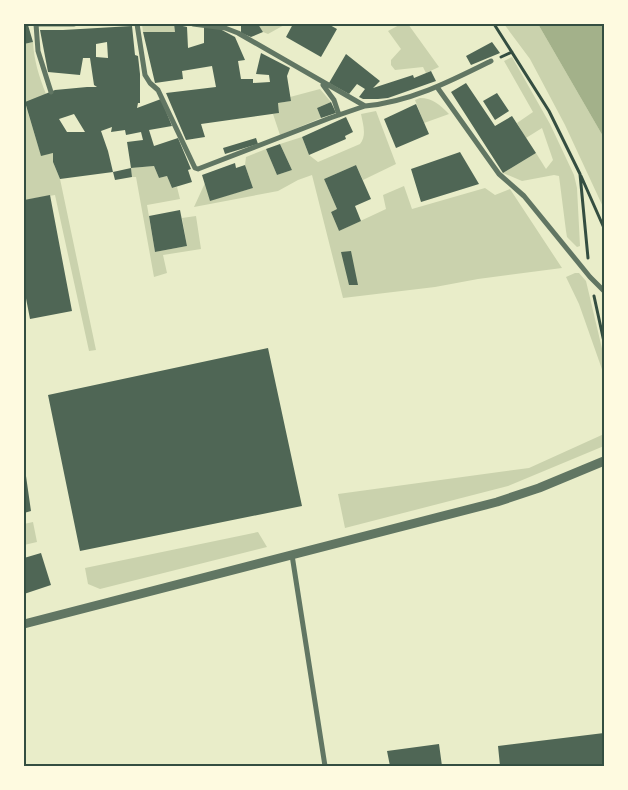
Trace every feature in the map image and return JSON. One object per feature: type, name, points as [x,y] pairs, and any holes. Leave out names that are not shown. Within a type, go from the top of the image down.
[{"type":"street","points":[[51,92],[38,51],[35,24],[74,24]]},
{"type":"street","points":[[136,24],[145,75],[158,90],[195,168],[198,170],[339,115],[365,106],[380,105],[437,87],[491,62]]},
{"type":"street","points":[[193,24],[225,28],[238,33],[365,106]]},
{"type":"street","points":[[320,81],[334,100],[339,115]]},
{"type":"street","points":[[437,87],[499,174],[524,196],[590,278],[604,291]]},
{"type":"street","points":[[24,624],[497,502],[539,488],[604,461]]},
{"type":"street","points":[[292,555],[325,766]]},
{"type":"path","points":[[494,24],[549,111],[604,228]]},
{"type":"path","points":[[580,174],[590,278],[604,342]]},
{"type":"shaded area","points":[[142,24],[174,24],[175,32],[143,32]]},
{"type":"shaded area","points":[[258,24],[286,24],[268,34],[263,32]]},
{"type":"shaded area","points":[[401,24],[408,24],[439,67],[426,73],[423,67],[395,70],[391,65],[391,60],[401,49],[388,31]]},
{"type":"shaded area","points":[[504,24],[538,24],[604,138],[604,209],[565,125],[530,59]]},
{"type":"shaded area","points":[[538,24],[604,24],[604,138]]},
{"type":"shaded area","points":[[33,42],[37,68],[46,94],[25,103],[41,155],[53,153],[53,162],[60,179],[96,350],[89,351],[55,195],[24,200],[24,44]]},
{"type":"shaded area","points":[[512,57],[550,124],[574,175],[577,188],[580,246],[577,247],[567,237],[559,176],[554,175],[522,181],[503,173],[536,153],[546,169],[553,160],[542,128],[526,138],[517,123],[533,112],[504,61]]},
{"type":"shaded area","points":[[320,89],[331,102],[317,108],[321,118],[280,135],[273,114],[279,113],[278,103],[290,101],[290,97]]},
{"type":"shaded area","points":[[420,98],[433,101],[449,114],[424,123],[415,100]]},
{"type":"shaded area","points":[[376,111],[396,164],[363,180],[356,165],[324,179],[337,209],[331,212],[339,231],[386,209],[383,195],[404,186],[412,209],[485,188],[495,195],[510,189],[562,268],[478,279],[435,287],[343,298],[312,175],[278,191],[194,207],[205,183],[211,200],[253,188],[245,165],[246,157],[266,149],[277,175],[292,170],[280,144],[302,137],[309,155],[318,162],[360,144],[364,134],[361,114]]},
{"type":"shaded area","points":[[154,166],[159,178],[167,176],[172,188],[177,187],[180,199],[147,205],[155,252],[187,246],[182,218],[196,216],[201,249],[163,255],[167,273],[154,277],[136,177],[132,177],[131,168]]},
{"type":"shaded area","points":[[579,273],[586,281],[604,357],[604,375],[579,304],[566,277]]},
{"type":"shaded area","points":[[604,434],[604,446],[508,486],[345,528],[338,494],[529,468]]},
{"type":"shaded area","points":[[33,522],[37,542],[24,545],[24,524]]},
{"type":"shaded area","points":[[258,532],[267,547],[100,589],[88,584],[85,568]]},
{"type":"building","points":[[24,24],[28,25],[33,42],[24,44]]},
{"type":"building","points":[[174,24],[187,27],[188,48],[204,43],[204,27],[220,29],[235,37],[245,60],[238,61],[241,79],[253,79],[253,83],[270,82],[269,75],[256,74],[261,53],[290,68],[287,76],[291,101],[278,103],[279,113],[201,124],[205,137],[186,140],[166,93],[216,87],[212,66],[182,71],[183,79],[155,83],[143,32],[175,32]]},
{"type":"building","points":[[241,24],[258,24],[263,32],[251,37],[241,33]]},
{"type":"building","points":[[293,24],[328,24],[337,29],[321,57],[286,37]]},
{"type":"building","points":[[132,26],[135,55],[138,56],[140,74],[140,103],[138,103],[137,108],[161,99],[172,126],[149,130],[154,146],[178,138],[191,169],[188,170],[192,182],[172,188],[167,176],[159,178],[154,166],[131,168],[127,142],[143,140],[141,132],[126,135],[125,130],[111,132],[112,127],[101,131],[113,172],[60,179],[53,162],[53,153],[41,156],[25,102],[55,90],[97,87],[94,85],[90,58],[83,58],[80,75],[48,72],[40,30]],"holes":[[[107,42],[108,58],[96,57],[96,44]],[[74,114],[85,132],[67,132],[59,119]]]},
{"type":"building","points":[[492,42],[500,53],[471,65],[466,56]]},
{"type":"building","points":[[346,54],[380,81],[373,88],[413,75],[414,78],[431,71],[436,81],[388,98],[363,99],[359,97],[365,89],[357,84],[349,94],[329,83]]},
{"type":"building","points":[[466,83],[495,126],[512,116],[536,153],[503,173],[451,92]]},
{"type":"building","points":[[497,93],[509,111],[495,120],[483,101]]},
{"type":"building","points":[[331,102],[336,113],[321,118],[317,108]]},
{"type":"building","points":[[416,104],[429,134],[396,148],[384,119]]},
{"type":"building","points":[[346,117],[353,132],[345,136],[346,139],[309,155],[302,137]]},
{"type":"building","points":[[256,138],[258,144],[225,154],[223,148]]},
{"type":"building","points":[[280,144],[292,170],[277,175],[266,149]]},
{"type":"building","points":[[460,152],[479,184],[421,202],[411,169]]},
{"type":"building","points":[[235,163],[236,168],[245,165],[253,188],[210,201],[202,175]]},
{"type":"building","points":[[356,165],[371,199],[355,206],[361,221],[339,231],[331,212],[337,209],[324,179]]},
{"type":"building","points":[[131,168],[132,177],[115,180],[113,172]]},
{"type":"building","points":[[50,195],[72,311],[30,319],[24,288],[24,200]]},
{"type":"building","points":[[180,210],[187,246],[155,252],[149,216]]},
{"type":"building","points":[[351,251],[358,285],[349,285],[341,252]]},
{"type":"building","points":[[268,348],[302,506],[80,551],[48,395]]},
{"type":"building","points":[[24,470],[31,511],[24,513]]},
{"type":"building","points":[[41,553],[51,585],[24,594],[24,558]]},
{"type":"building","points":[[604,733],[604,766],[500,766],[498,746]]},
{"type":"building","points":[[439,744],[442,766],[390,766],[387,751]]}]
